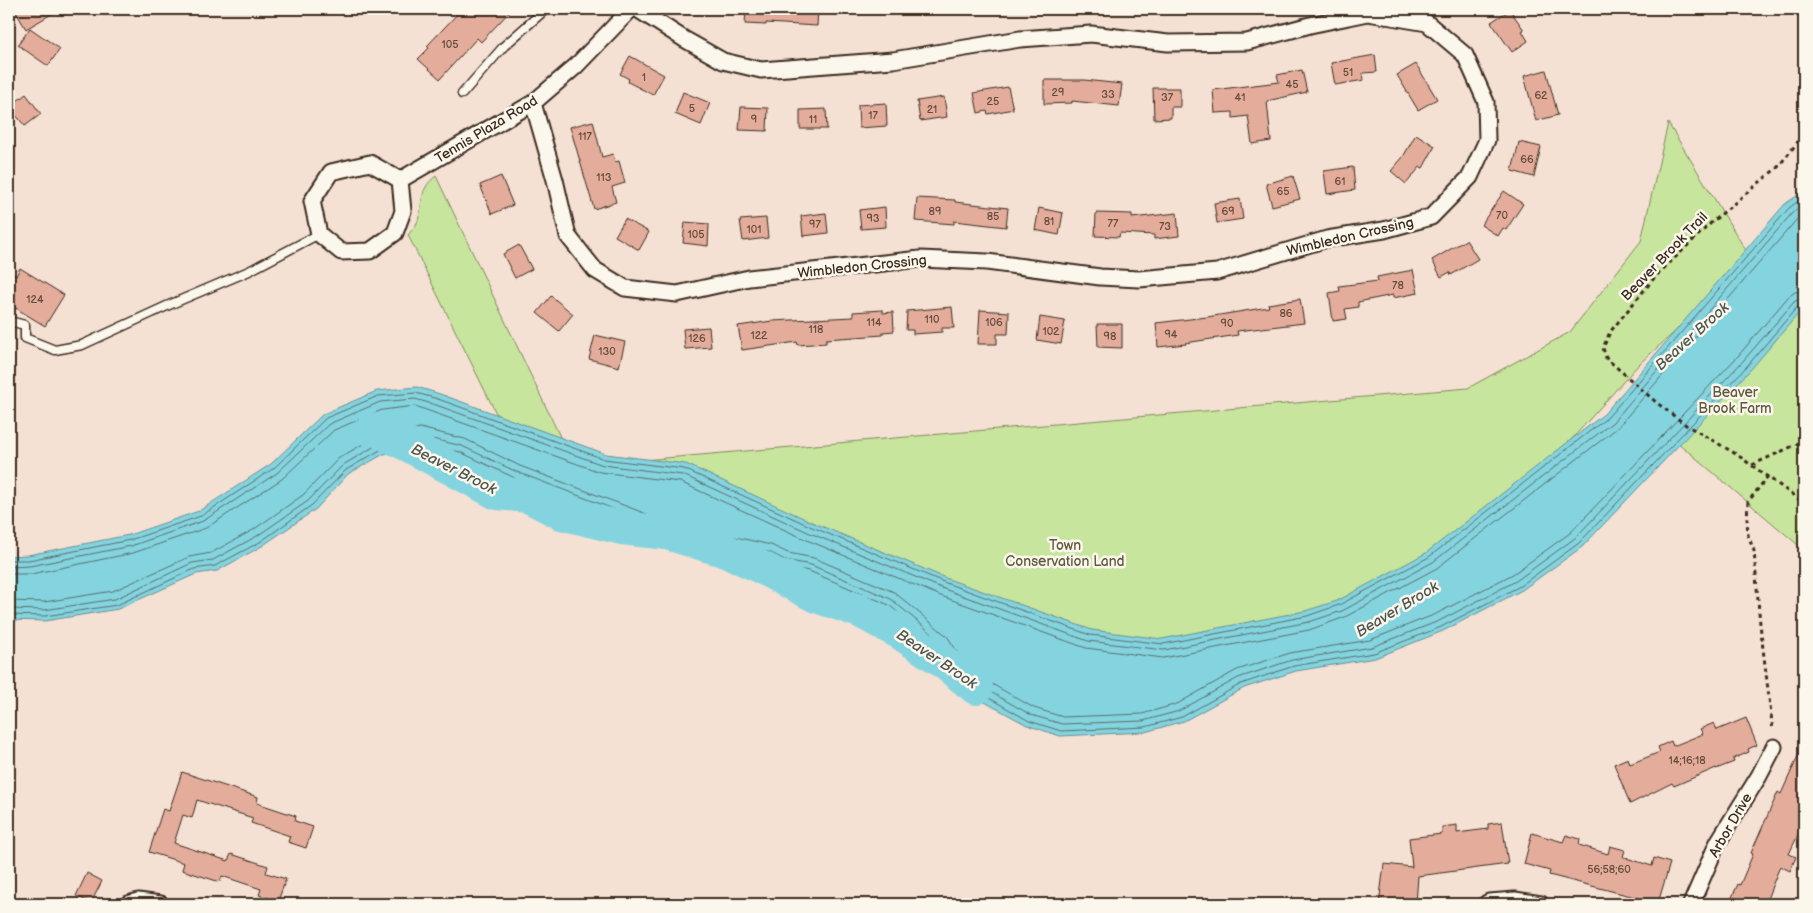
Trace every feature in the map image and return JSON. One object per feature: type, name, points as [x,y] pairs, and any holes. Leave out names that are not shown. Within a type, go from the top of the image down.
[{"type":"street","name":"Tennis Plaza Road","points":[[400,180],[533,103],[576,66],[632,9]]},
{"type":"street","name":"Wimbledon Crossing","points":[[533,103],[568,236],[595,270],[625,288],[677,294],[749,278],[920,259],[987,262],[1100,277],[1129,278],[1218,272],[1327,239],[1384,230],[1431,217],[1470,177],[1487,140],[1486,102],[1465,55],[1428,23],[1368,13],[1310,25],[1247,42],[1168,43],[1091,34],[1020,39],[893,60],[761,70],[723,61],[684,39],[638,9]]},
{"type":"street","points":[[370,163],[400,180],[403,212],[395,233],[370,251],[341,252],[319,234],[312,202],[330,172],[370,163]]},
{"type":"street","name":"Arbor Drive","points":[[1691,904],[1718,842],[1759,776],[1774,747]]},
{"type":"street","points":[[128,904],[138,900],[161,904]]},
{"type":"street","points":[[1486,904],[1489,902],[1515,900],[1541,904]]},
{"type":"lane","points":[[462,94],[504,46],[546,9]]},
{"type":"lane","points":[[9,321],[25,325],[25,338],[55,350],[82,345],[249,271],[319,234]]},
{"type":"path","name":"Beaver Brook Trail","points":[[1804,134],[1778,167],[1713,221],[1654,278],[1610,332],[1603,348],[1606,358],[1657,403],[1686,425],[1752,465],[1804,503]]},
{"type":"path","points":[[1752,465],[1804,441]]},
{"type":"path","points":[[1768,476],[1748,502],[1748,535],[1754,551],[1774,747]]},
{"type":"green space","name":"Town Conservation Land","points":[[1668,123],[1753,262],[1640,363],[1475,547],[1303,637],[1055,687],[834,564],[531,484],[408,235],[419,218],[423,193],[436,176],[574,466],[1468,388],[1570,332],[1641,241]]},
{"type":"green space","name":"Beaver Brook Farm","points":[[1804,242],[1804,550],[1630,402]]},
{"type":"water","points":[[1804,191],[1804,307],[1752,368],[1582,547],[1522,590],[1443,631],[1375,658],[1296,671],[1244,688],[1184,721],[1145,732],[1060,736],[1027,725],[981,700],[947,669],[934,650],[887,609],[807,575],[781,571],[767,563],[663,540],[513,483],[458,456],[419,447],[384,454],[348,474],[316,509],[262,546],[217,571],[196,574],[118,609],[45,621],[9,620],[9,556],[28,555],[129,535],[199,511],[271,464],[323,414],[377,391],[417,387],[606,454],[686,464],[814,523],[948,579],[1092,630],[1162,639],[1305,611],[1337,601],[1426,553],[1604,414],[1785,204]]},
{"type":"building","points":[[14,9],[60,9],[26,29]]},
{"type":"building","points":[[462,9],[512,9],[481,42],[477,38],[440,79],[418,59],[429,48],[427,46]]},
{"type":"building","points":[[746,9],[818,9],[817,26],[766,23],[766,25],[745,24]]},
{"type":"building","points":[[1510,10],[1524,30],[1522,31],[1528,41],[1512,52],[1491,22]]},
{"type":"building","points":[[30,28],[60,49],[48,66],[18,45]]},
{"type":"building","points":[[1375,55],[1377,72],[1363,73],[1364,80],[1335,85],[1331,63]]},
{"type":"building","points":[[630,56],[664,75],[653,95],[628,82],[629,79],[620,74]]},
{"type":"building","points":[[1416,64],[1437,99],[1418,110],[1397,75]]},
{"type":"building","points":[[1302,70],[1307,92],[1267,101],[1271,141],[1252,144],[1248,116],[1233,118],[1233,112],[1215,113],[1213,90],[1279,82],[1277,75]]},
{"type":"building","points":[[1546,70],[1558,115],[1536,121],[1524,76]]},
{"type":"building","points":[[1044,80],[1084,80],[1122,84],[1119,106],[1072,101],[1072,103],[1044,104]]},
{"type":"building","points":[[1008,87],[1013,109],[988,114],[987,111],[978,113],[974,93]]},
{"type":"building","points":[[1153,88],[1180,88],[1180,107],[1171,107],[1171,118],[1154,119]]},
{"type":"building","points":[[683,92],[710,103],[701,125],[675,114]]},
{"type":"building","points":[[26,94],[41,114],[25,126],[9,107]]},
{"type":"building","points":[[944,97],[947,117],[920,121],[917,101]]},
{"type":"building","points":[[886,103],[887,126],[859,128],[858,105]]},
{"type":"building","points":[[741,107],[768,108],[767,131],[739,130]]},
{"type":"building","points":[[826,109],[827,129],[800,129],[800,110]]},
{"type":"building","points":[[593,121],[602,157],[613,154],[615,162],[619,161],[625,183],[612,187],[616,202],[594,209],[570,127]]},
{"type":"building","points":[[1416,134],[1435,146],[1423,168],[1420,167],[1406,184],[1391,171],[1403,157]]},
{"type":"building","points":[[1519,142],[1541,147],[1534,177],[1512,171]]},
{"type":"building","points":[[1353,167],[1355,190],[1327,194],[1324,171]]},
{"type":"building","points":[[501,176],[513,205],[492,214],[480,185]]},
{"type":"building","points":[[1293,176],[1300,199],[1272,206],[1266,184]]},
{"type":"building","points":[[1504,191],[1523,204],[1506,230],[1503,228],[1498,236],[1481,225]]},
{"type":"building","points":[[917,198],[955,200],[955,202],[1008,208],[1006,227],[954,221],[954,224],[915,221]]},
{"type":"building","points":[[1240,199],[1243,219],[1217,223],[1214,203]]},
{"type":"building","points":[[885,207],[886,227],[861,229],[859,210]]},
{"type":"building","points":[[1039,208],[1063,213],[1059,235],[1035,230]]},
{"type":"building","points":[[826,213],[828,233],[803,236],[801,216]]},
{"type":"building","points":[[1096,213],[1132,214],[1132,218],[1177,213],[1179,236],[1154,239],[1154,235],[1120,233],[1119,237],[1095,236]]},
{"type":"building","points":[[766,218],[768,238],[743,241],[740,220]]},
{"type":"building","points":[[625,219],[649,232],[639,250],[615,236]]},
{"type":"building","points":[[685,222],[709,224],[708,246],[683,243]]},
{"type":"building","points":[[1466,240],[1478,259],[1451,275],[1450,272],[1441,277],[1432,260]]},
{"type":"building","points":[[519,245],[532,269],[515,278],[503,254]]},
{"type":"building","points":[[20,268],[64,295],[45,326],[9,304],[9,271],[16,276]]},
{"type":"building","points":[[1413,270],[1418,293],[1393,298],[1393,295],[1358,302],[1358,307],[1345,309],[1347,319],[1333,321],[1329,293],[1340,291],[1339,286],[1378,281],[1377,277]]},
{"type":"building","points":[[551,296],[573,314],[559,331],[537,313]]},
{"type":"building","points":[[1300,299],[1304,323],[1237,331],[1238,335],[1158,347],[1156,323],[1269,307],[1268,304]]},
{"type":"building","points":[[952,307],[954,328],[942,328],[942,332],[913,334],[913,330],[906,330],[907,311]]},
{"type":"building","points":[[883,310],[883,313],[893,312],[894,331],[883,332],[883,335],[826,339],[826,343],[798,345],[797,342],[742,350],[738,326],[772,321],[853,317],[853,312]]},
{"type":"building","points":[[980,310],[1009,312],[1008,334],[997,334],[997,344],[978,344]]},
{"type":"building","points":[[1040,317],[1065,321],[1061,344],[1037,340]]},
{"type":"building","points":[[1097,324],[1122,324],[1122,348],[1098,347]]},
{"type":"building","points":[[709,327],[711,347],[685,349],[683,329]]},
{"type":"building","points":[[595,335],[625,342],[619,367],[589,359]]},
{"type":"building","points":[[1746,718],[1757,745],[1748,749],[1749,752],[1733,759],[1734,762],[1674,786],[1672,783],[1630,804],[1614,764],[1628,758],[1630,764],[1660,752],[1658,747],[1671,741],[1673,746],[1703,734],[1700,729],[1714,723],[1717,730]]},
{"type":"building","points":[[1804,743],[1804,822],[1789,854],[1796,857],[1790,871],[1780,866],[1765,904],[1729,904],[1738,884],[1740,885],[1753,854],[1751,853],[1778,792],[1781,794]]},
{"type":"building","points":[[182,772],[258,797],[257,803],[296,816],[295,821],[313,827],[306,848],[288,842],[290,836],[251,823],[253,818],[197,800],[192,818],[183,815],[174,843],[228,861],[231,854],[268,866],[266,873],[286,879],[278,901],[259,895],[261,889],[222,876],[220,882],[182,870],[184,863],[149,852],[163,809],[169,811]]},
{"type":"building","points":[[1502,822],[1508,864],[1418,876],[1416,904],[1379,904],[1384,864],[1412,867],[1409,838],[1442,834],[1442,827],[1457,825],[1457,833],[1488,829],[1488,824]]},
{"type":"building","points":[[1532,833],[1563,842],[1566,835],[1580,839],[1579,845],[1608,854],[1610,846],[1625,850],[1623,857],[1652,866],[1654,858],[1670,863],[1658,903],[1549,875],[1550,871],[1524,864]]},
{"type":"building","points":[[87,873],[102,881],[91,903],[76,896]]},
{"type":"waterway","name":"Beaver Brook","points":[[372,430],[377,430],[410,446],[497,493],[528,496],[561,513],[622,528],[667,533],[723,550],[751,562],[816,596],[860,611],[899,632],[940,659],[976,688]]}]
